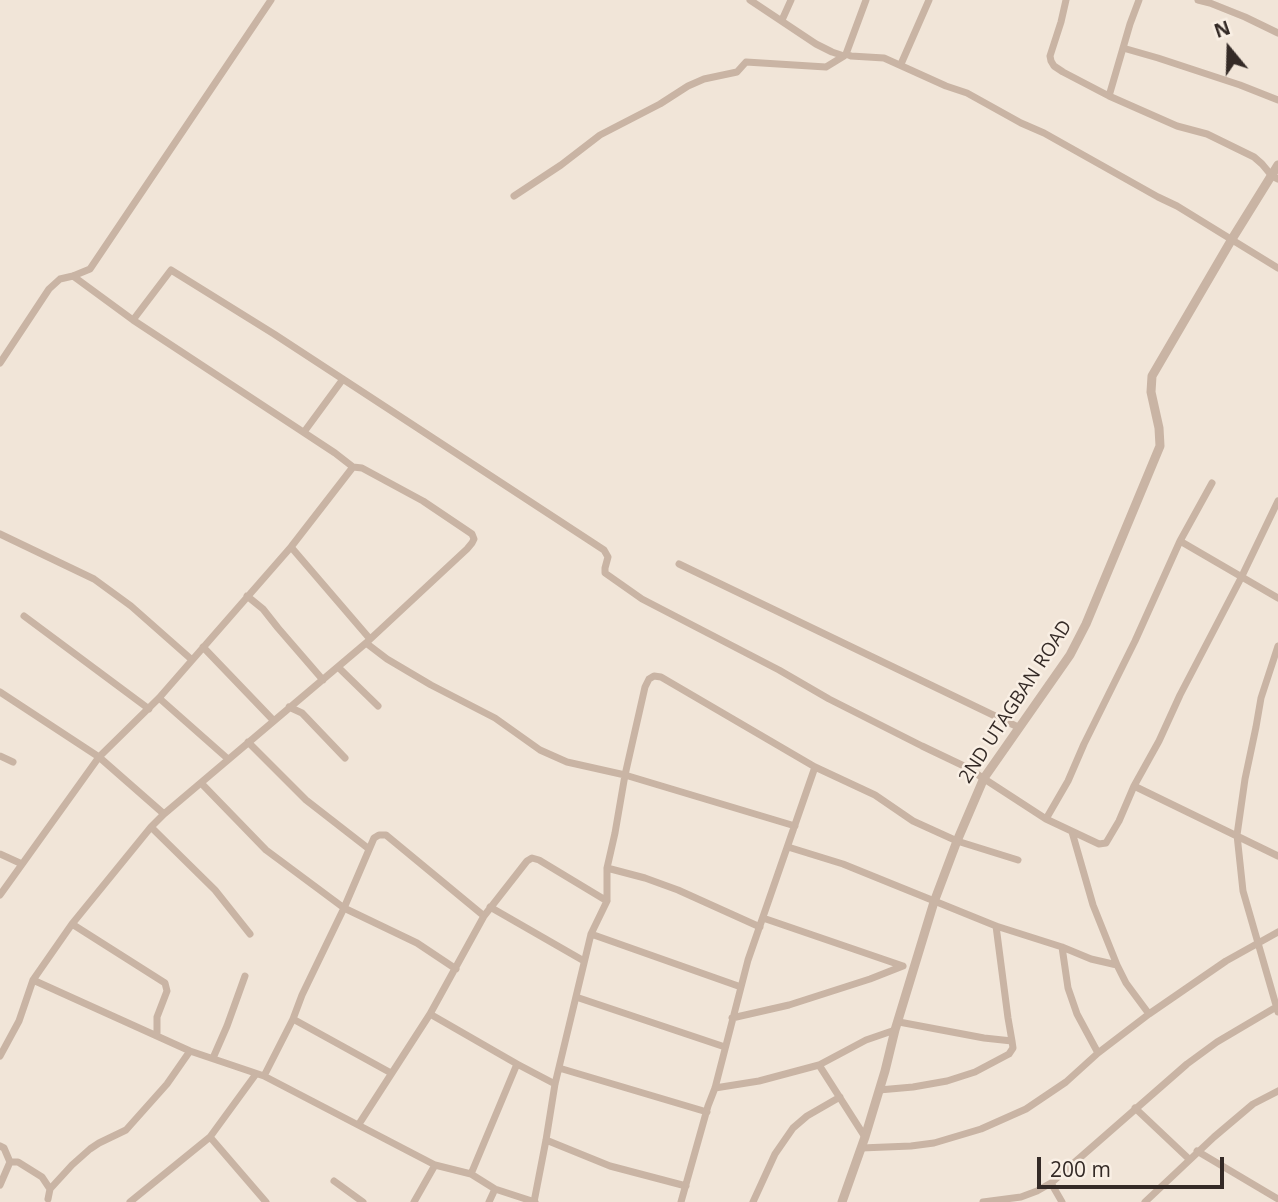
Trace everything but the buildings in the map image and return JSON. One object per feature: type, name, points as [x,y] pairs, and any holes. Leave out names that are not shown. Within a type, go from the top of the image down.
[{"type":"street","points":[[0,363],[49,289],[61,279],[90,269],[271,0]]},
{"type":"street","points":[[750,0],[816,44],[845,55],[884,58],[967,93],[1177,206],[1278,268]]},
{"type":"street","points":[[782,20],[791,0]]},
{"type":"street","points":[[514,196],[600,135],[704,79],[737,72],[746,62],[826,67],[845,55],[866,0]]},
{"type":"street","points":[[901,64],[929,0]]},
{"type":"street","points":[[1066,0],[1049,56],[1062,72],[1108,96],[1177,126],[1207,134],[1254,157],[1275,178]]},
{"type":"street","points":[[1108,96],[1139,0]]},
{"type":"street","points":[[1198,0],[1245,17],[1278,33]]},
{"type":"street","points":[[1123,48],[1240,85],[1278,100]]},
{"type":"street","name":"2ND UTAGBAN ROAD","points":[[842,1202],[865,1137],[934,902],[957,841],[984,778],[1070,655],[1086,624],[1160,446],[1151,392],[1153,376],[1232,239],[1275,178],[1278,165]]},
{"type":"street","points":[[133,320],[171,270],[604,550],[608,557],[605,573],[642,599],[830,699],[967,767],[1046,819],[1099,844],[1106,843],[1119,821],[1134,786],[1278,501]]},
{"type":"street","points":[[0,1056],[19,1021],[33,980],[72,925],[151,827],[368,641],[467,549],[474,539],[472,534],[423,500],[362,468],[353,467],[133,320],[73,276]]},
{"type":"street","points":[[304,432],[343,379]]},
{"type":"street","points":[[0,895],[99,757],[149,709],[204,647],[291,547],[353,467]]},
{"type":"street","points":[[1046,819],[1068,781],[1180,541],[1212,483]]},
{"type":"street","points":[[0,534],[94,579],[131,606],[191,659]]},
{"type":"street","points":[[1180,541],[1278,598]]},
{"type":"street","points":[[291,547],[368,641],[387,659],[495,718],[540,750],[567,762],[625,775],[795,826]]},
{"type":"street","points":[[679,564],[1018,727]]},
{"type":"street","points":[[247,596],[263,609],[323,680]]},
{"type":"street","points":[[24,616],[149,709]]},
{"type":"street","points":[[983,1202],[1021,1197],[1051,1183],[1187,1064],[1217,1042],[1277,1008],[1242,891],[1237,835],[1261,698],[1278,646]]},
{"type":"street","points":[[204,647],[274,721]]},
{"type":"street","points":[[338,667],[378,706]]},
{"type":"street","points":[[33,980],[191,1051],[260,1075],[435,1165],[471,1174],[495,1189],[534,1202],[555,1084],[584,961],[591,934],[607,901],[607,868],[625,775],[649,679],[654,676],[661,677],[815,767],[875,795],[913,821],[957,841],[1018,860]]},
{"type":"street","points":[[0,692],[99,757],[164,814]]},
{"type":"street","points":[[159,698],[228,759]]},
{"type":"street","points":[[289,708],[302,713],[345,758]]},
{"type":"street","points":[[248,742],[306,800],[369,849]]},
{"type":"street","points":[[0,756],[13,762]]},
{"type":"street","points":[[681,1202],[715,1088],[741,987],[815,767]]},
{"type":"street","points":[[201,783],[266,850],[344,908],[417,943],[456,969]]},
{"type":"street","points":[[1134,786],[1278,856]]},
{"type":"street","points":[[151,827],[215,890],[250,934]]},
{"type":"street","points":[[1072,832],[1093,905],[1117,965],[1126,983],[1149,1014]]},
{"type":"street","points":[[130,1202],[210,1137],[260,1075],[293,1019],[374,838],[386,835],[484,916]]},
{"type":"street","points":[[788,847],[843,864],[996,926],[1091,959],[1117,965]]},
{"type":"street","points":[[0,854],[22,864]]},
{"type":"street","points":[[359,1124],[430,1014],[484,916],[527,861],[532,858],[539,860],[607,901]]},
{"type":"street","points":[[607,868],[678,890],[760,927]]},
{"type":"street","points":[[490,907],[584,961]]},
{"type":"street","points":[[763,918],[914,970]]},
{"type":"street","points":[[72,925],[165,984],[167,991],[157,1017],[158,1036]]},
{"type":"street","points":[[879,1090],[947,1081],[975,1072],[1009,1054],[1013,1048],[996,926]]},
{"type":"street","points":[[861,1148],[934,1143],[981,1129],[1026,1109],[1066,1082],[1098,1053],[1149,1014],[1226,961],[1278,932]]},
{"type":"street","points":[[591,934],[741,987]]},
{"type":"street","points":[[1062,947],[1068,988],[1077,1014],[1098,1053]]},
{"type":"street","points":[[732,1018],[789,1005],[903,966]]},
{"type":"street","points":[[213,1058],[245,976]]},
{"type":"street","points":[[576,997],[725,1047]]},
{"type":"street","points":[[430,1014],[555,1084]]},
{"type":"street","points":[[293,1019],[391,1073]]},
{"type":"street","points":[[715,1088],[759,1081],[819,1065],[897,1026],[1012,1041]]},
{"type":"street","points":[[49,1201],[50,1189],[72,1165],[90,1149],[126,1130],[167,1084],[191,1051]]},
{"type":"street","points":[[471,1174],[517,1064]]},
{"type":"street","points":[[819,1065],[865,1137]]},
{"type":"street","points":[[559,1068],[707,1112]]},
{"type":"street","points":[[1145,1202],[1197,1151],[1253,1104],[1278,1091]]},
{"type":"street","points":[[753,1202],[775,1154],[793,1128],[807,1116],[840,1097]]},
{"type":"street","points":[[1135,1108],[1189,1159]]},
{"type":"street","points":[[210,1137],[266,1202]]},
{"type":"street","points":[[546,1140],[610,1166],[686,1186]]},
{"type":"street","points":[[0,1146],[4,1148],[10,1162],[0,1185]]},
{"type":"street","points":[[1197,1151],[1278,1199]]},
{"type":"street","points":[[10,1162],[18,1162],[42,1177],[50,1189]]},
{"type":"street","points":[[414,1202],[435,1165]]},
{"type":"street","points":[[334,1181],[363,1202]]},
{"type":"street","points":[[1051,1183],[1062,1202]]},
{"type":"street","points":[[489,1202],[495,1189]]}]
